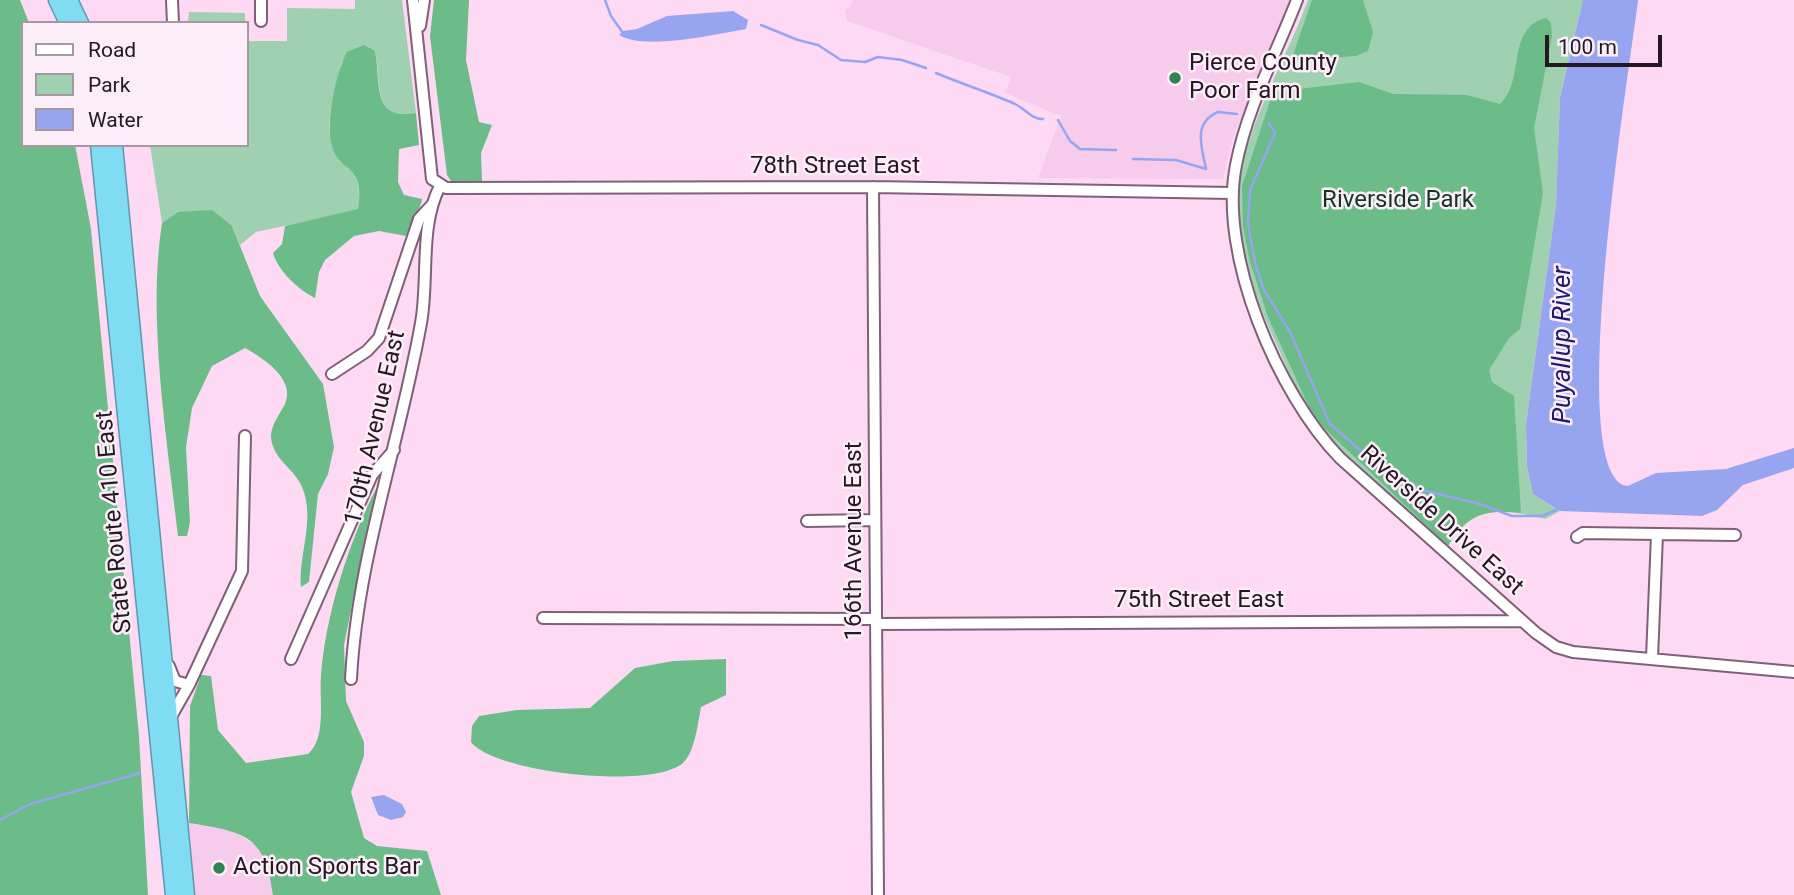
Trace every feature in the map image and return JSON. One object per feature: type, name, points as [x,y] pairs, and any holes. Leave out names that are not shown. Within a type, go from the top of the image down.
[{"type":"highway","points":[[57,0],[67,21]]},
{"type":"highway","points":[[69,0],[79,21]]},
{"type":"highway","name":"State Route 410 East","points":[[99,147],[174,895]]},
{"type":"highway","name":"State Route 410 East","points":[[114,147],[186,895]]},
{"type":"street","points":[[172,0],[173,21]]},
{"type":"street","points":[[261,0],[261,21]]},
{"type":"street","points":[[413,0],[432,179],[440,186]]},
{"type":"street","points":[[418,36],[424,0]]},
{"type":"street","name":"Riverside Drive East","points":[[1297,0],[1254,109],[1236,163],[1232,193],[1237,251],[1244,283],[1288,383],[1312,427],[1340,458],[1522,621],[1564,650],[1794,672]]},
{"type":"street","name":"78th Street East","points":[[440,186],[453,190],[873,187],[1232,193]]},
{"type":"street","name":"170th Avenue East","points":[[351,680],[357,610],[424,306],[431,206],[440,186]]},
{"type":"street","name":"166th Avenue East","points":[[873,187],[878,895]]},
{"type":"street","points":[[332,374],[367,351],[379,338],[419,219],[431,206]]},
{"type":"street","points":[[169,720],[189,685],[242,571],[244,436]]},
{"type":"street","points":[[291,659],[372,475],[394,450]]},
{"type":"street","points":[[807,521],[875,520]]},
{"type":"street","points":[[1577,537],[1583,533],[1735,535]]},
{"type":"street","points":[[1652,658],[1657,535]]},
{"type":"street","name":"75th Street East","points":[[543,618],[876,622],[1522,621]]},
{"type":"street","points":[[161,635],[167,649],[170,674],[175,681],[189,685]]},
{"type":"shaded area","points":[[853,0],[1290,0],[1233,137],[1223,179],[1038,178],[1061,116],[1005,93],[1011,77],[847,21],[845,10]]},
{"type":"shaded area","points":[[189,823],[233,831],[260,848],[270,870],[273,895],[195,895]]},
{"type":"green space","points":[[0,0],[20,0],[28,21],[21,21],[21,147],[75,147],[91,229],[139,736],[148,895],[0,895]]},
{"type":"green space","points":[[355,0],[402,0],[416,113],[402,114],[385,105],[381,97],[375,51],[342,62],[329,123],[331,143],[334,153],[350,170],[358,184],[358,210],[256,232],[240,245],[232,226],[178,212],[162,223],[150,147],[248,147],[248,41],[287,41],[287,8],[355,9]]},
{"type":"green space","points":[[434,0],[469,0],[466,60],[479,122],[492,125],[481,153],[482,181],[451,181],[447,175],[430,36]]},
{"type":"green space","name":"Riverside Park","points":[[1308,0],[1583,0],[1560,96],[1556,205],[1526,424],[1527,467],[1533,494],[1560,511],[1545,519],[1502,512],[1478,516],[1458,532],[1448,546],[1335,447],[1315,423],[1294,383],[1252,284],[1245,260],[1238,212],[1239,188],[1249,142]]},
{"type":"green space","points":[[1312,0],[1363,0],[1373,32],[1368,51],[1356,56],[1298,61],[1293,55]]},
{"type":"green space","points":[[189,12],[245,13],[245,21],[188,21]]},
{"type":"green space","name":"Riverside Park","points":[[1546,18],[1551,23],[1552,36],[1534,128],[1543,193],[1520,329],[1509,338],[1489,370],[1492,382],[1514,396],[1521,513],[1497,512],[1478,516],[1463,526],[1448,546],[1323,427],[1309,407],[1268,317],[1250,262],[1243,226],[1242,186],[1273,92],[1359,82],[1393,94],[1467,95],[1500,104],[1508,94],[1525,32],[1533,24]]},
{"type":"green space","points":[[364,45],[375,51],[381,97],[385,105],[391,111],[402,114],[416,113],[419,145],[399,149],[398,182],[404,195],[422,199],[406,236],[379,231],[354,236],[325,260],[319,272],[315,298],[290,279],[273,253],[282,244],[285,226],[358,209],[358,183],[355,175],[334,153],[330,122],[333,96],[343,61],[347,52]]},
{"type":"green space","points":[[212,210],[232,226],[260,296],[323,384],[334,447],[328,474],[318,494],[309,582],[301,587],[307,524],[306,499],[298,480],[276,453],[271,438],[274,425],[285,404],[286,386],[276,370],[245,348],[212,366],[192,408],[186,447],[190,522],[187,536],[178,536],[160,379],[158,260],[162,223],[178,212]]},
{"type":"green space","points":[[376,489],[378,494],[367,530],[344,645],[346,701],[364,742],[364,756],[351,792],[364,838],[377,846],[427,851],[441,895],[273,895],[264,859],[249,840],[224,829],[189,823],[190,706],[201,675],[211,676],[218,730],[246,763],[308,754],[314,747],[320,728],[321,676],[327,629],[348,555]]},
{"type":"green space","points":[[726,659],[726,695],[701,707],[687,758],[683,763],[666,771],[609,776],[540,769],[486,753],[471,742],[472,726],[479,716],[517,710],[590,708],[635,668],[673,661]]},
{"type":"water","name":"Puyallup River","points":[[1583,0],[1638,0],[1615,177],[1600,344],[1600,415],[1609,466],[1628,486],[1656,473],[1726,469],[1794,448],[1794,468],[1743,485],[1717,510],[1702,516],[1560,511],[1533,494],[1527,467],[1526,424],[1556,205],[1560,97]]},
{"type":"water","points":[[733,11],[748,20],[746,29],[646,42],[619,35],[623,31],[637,29],[667,16]]},
{"type":"water","points":[[384,795],[402,804],[406,812],[403,817],[391,820],[378,815],[371,797]]},
{"type":"waterway","points":[[605,0],[611,16],[623,33]]},
{"type":"waterway","points":[[761,25],[818,45],[841,60],[865,62],[878,57],[902,60],[926,68]]},
{"type":"waterway","points":[[936,73],[1015,104],[1032,116],[1043,119]]},
{"type":"waterway","points":[[1133,159],[1176,160],[1206,169],[1201,145],[1205,123],[1218,112],[1237,114]]},
{"type":"waterway","points":[[1058,120],[1070,141],[1080,149],[1116,150]]},
{"type":"waterway","points":[[1269,123],[1275,133],[1250,190],[1248,224],[1255,263],[1264,290],[1290,332],[1330,424],[1374,462],[1422,490],[1480,504],[1512,516],[1542,516],[1556,510]]},
{"type":"waterway","points":[[0,820],[30,804],[140,773]]},
{"type":"place","name":"Pierce County Poor Farm","points":[[1175,78]]},
{"type":"place","name":"Action Sports Bar","points":[[219,868]]}]
